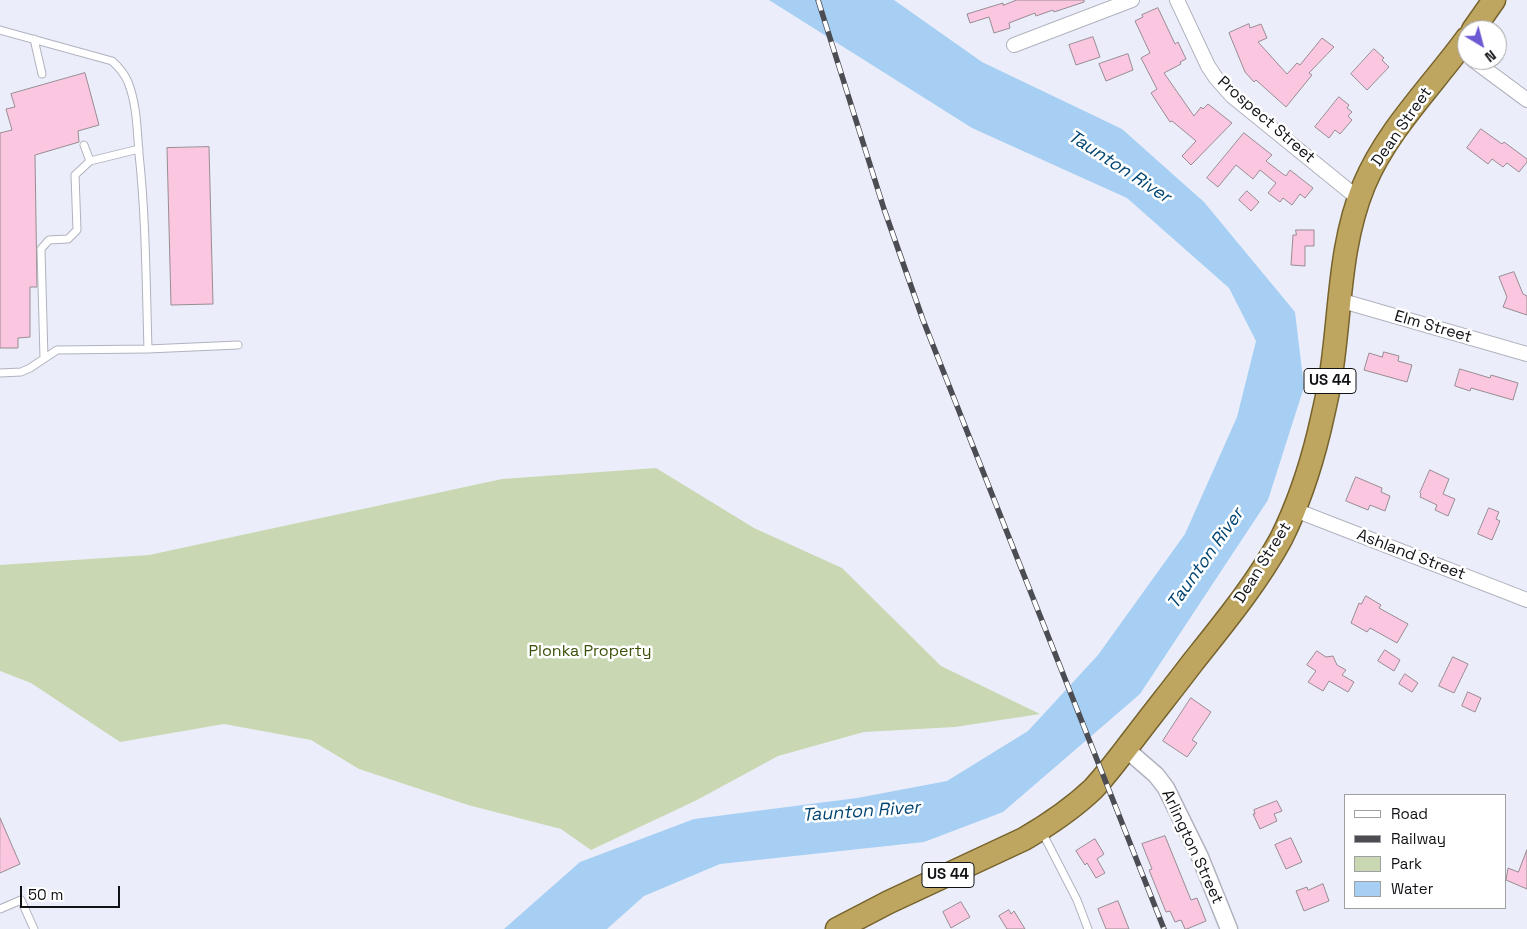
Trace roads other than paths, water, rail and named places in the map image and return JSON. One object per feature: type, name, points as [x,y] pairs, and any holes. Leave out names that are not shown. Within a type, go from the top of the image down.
[{"type":"highway","name":"US 44","points":[[1483,20],[1494,0]]},
{"type":"highway","name":"Dean Street","points":[[837,929],[889,902],[1004,850],[1040,830],[1092,789],[1126,749],[1237,606],[1273,553],[1295,510],[1312,458],[1330,381],[1348,238],[1359,199],[1383,149],[1457,58]]},
{"type":"street","points":[[1014,45],[1132,0]]},
{"type":"street","name":"Prospect Street","points":[[1177,0],[1208,66],[1221,84],[1232,96],[1359,199]]},
{"type":"street","points":[[1498,70],[1527,100]]},
{"type":"street","name":"Elm Street","points":[[1339,300],[1527,354]]},
{"type":"street","name":"Ashland Street","points":[[1295,510],[1527,600]]},
{"type":"street","name":"Arlington Street","points":[[1126,749],[1152,770],[1166,788],[1200,857],[1229,929]]},
{"type":"lane","points":[[0,30],[112,61],[118,66],[128,82],[133,102],[139,149],[145,246],[148,349]]},
{"type":"lane","points":[[34,39],[42,74]]},
{"type":"lane","points":[[84,145],[90,161]]},
{"type":"lane","points":[[44,358],[41,249],[49,240],[68,240],[77,230],[75,175],[90,161],[139,149]]},
{"type":"lane","points":[[0,373],[21,372],[56,350],[148,349],[238,345]]},
{"type":"lane","points":[[1040,830],[1077,900],[1088,929]]},
{"type":"lane","points":[[0,909],[21,900],[34,929]]},
{"type":"water","name":"Taunton River","points":[[769,0],[894,0],[982,62],[1122,129],[1204,202],[1295,312],[1304,387],[1268,500],[1140,694],[1003,812],[924,842],[720,864],[644,896],[607,929],[504,929],[580,862],[694,819],[857,798],[947,781],[1028,731],[1098,655],[1185,534],[1237,417],[1256,341],[1229,288],[1127,198],[972,128]]},
{"type":"railway","points":[[818,0],[884,209],[923,320],[1164,929]]},
{"type":"park label","name":"Plonka Property","points":[[590,652]]}]
